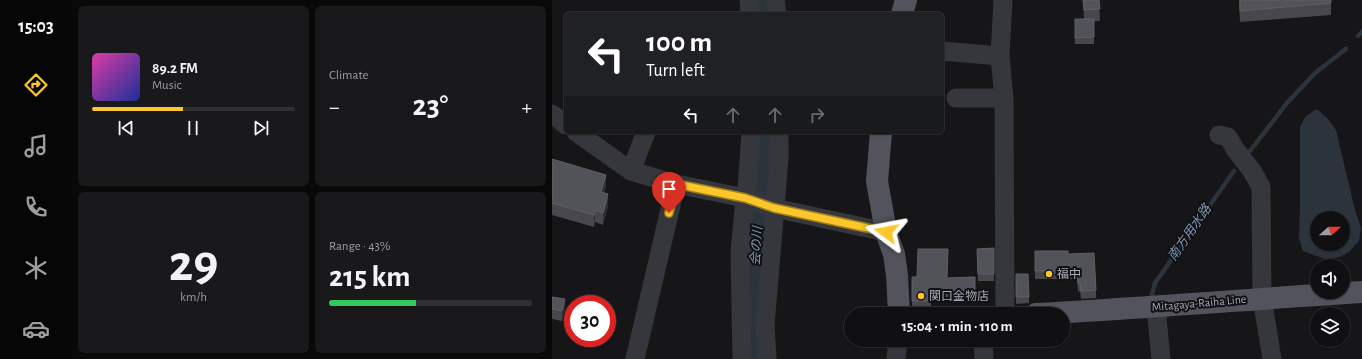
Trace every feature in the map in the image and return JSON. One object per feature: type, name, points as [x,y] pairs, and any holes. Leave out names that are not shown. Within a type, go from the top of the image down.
[{"type":"main road","points":[[903,12],[906,0]]},
{"type":"main road","points":[[881,134],[877,181],[886,232],[894,254],[899,307]]},
{"type":"main road","name":"Mitagaya-Raiha Line","points":[[1070,312],[1362,292]]},
{"type":"street","points":[[749,0],[750,12]]},
{"type":"street","points":[[775,0],[777,12]]},
{"type":"street","points":[[1003,0],[1000,56],[1004,98],[1005,307]]},
{"type":"street","points":[[944,51],[1000,56]]},
{"type":"street","points":[[956,98],[1004,98]]},
{"type":"street","points":[[552,114],[564,123]]},
{"type":"street","points":[[579,134],[631,171],[676,184],[886,232]]},
{"type":"street","points":[[631,171],[645,134]]},
{"type":"street","points":[[751,134],[747,190],[759,203],[766,359]]},
{"type":"street","points":[[742,359],[740,252],[759,203],[779,159],[779,134]]},
{"type":"street","points":[[1219,135],[1228,137],[1235,149],[1252,171],[1261,187],[1262,298],[1272,359]]},
{"type":"street","points":[[634,359],[676,184]]},
{"type":"street","points":[[1152,307],[1161,359]]},
{"type":"street","points":[[896,359],[897,347]]},
{"type":"street","points":[[983,347],[984,359]]},
{"type":"shaded area","points":[[1317,109],[1328,119],[1336,130],[1355,210],[1361,228],[1359,241],[1350,251],[1350,211],[1310,211],[1310,251],[1350,251],[1340,257],[1325,259],[1303,251],[1299,238],[1300,127],[1306,116]]},
{"type":"building","points":[[1083,0],[1099,0],[1100,9],[1084,10]]},
{"type":"building","points":[[1240,0],[1331,0],[1331,3],[1240,11]]},
{"type":"building","points":[[1075,19],[1094,19],[1094,37],[1075,38]]},
{"type":"building","points":[[552,159],[606,175],[601,192],[608,194],[603,213],[595,210],[594,215],[552,203]]},
{"type":"building","points":[[994,248],[994,274],[978,274],[977,249]]},
{"type":"building","points":[[918,249],[948,249],[947,278],[975,277],[975,295],[962,295],[962,293],[930,294],[931,301],[912,301],[912,277],[917,277]]},
{"type":"building","points":[[1035,251],[1068,251],[1068,254],[1094,253],[1096,290],[1081,291],[1080,283],[1078,283],[1077,271],[1035,271]]},
{"type":"building","points":[[1016,274],[1028,274],[1029,297],[1016,297]]},
{"type":"building","points":[[552,297],[564,299],[562,311],[552,309]]},
{"type":"waterway","name":"会の川","points":[[761,0],[762,12]]},
{"type":"waterway","name":"南方用水路","points":[[1358,36],[1362,32]]},
{"type":"waterway","name":"南方用水路","points":[[1247,155],[1287,103],[1315,73],[1346,49]]},
{"type":"waterway","name":"会の川","points":[[749,359],[756,231],[759,207],[760,134]]},
{"type":"waterway","name":"南方用水路","points":[[1151,298],[1155,283],[1234,171]]},
{"type":"place","name":"福中","points":[[1049,274]]},
{"type":"place","name":"関口金物店","points":[[921,296]]},
{"type":"route","points":[[669,213],[676,184],[745,198],[774,208],[886,232]]}]
